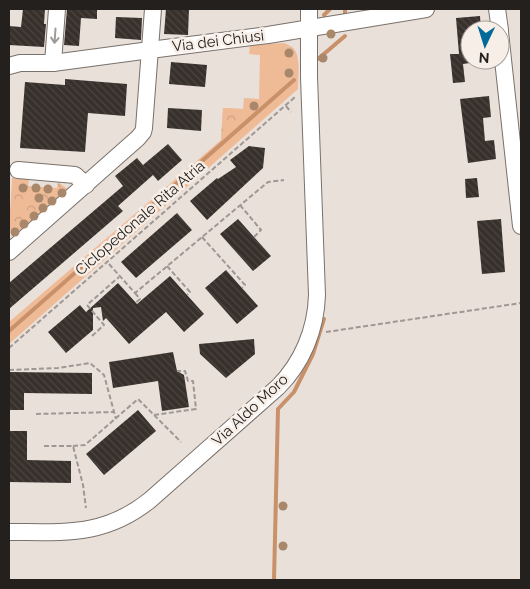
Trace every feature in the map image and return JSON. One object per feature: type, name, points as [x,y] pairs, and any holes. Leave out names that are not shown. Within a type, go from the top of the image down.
[{"type":"street","points":[[53,63],[57,9]]},
{"type":"street","points":[[10,249],[86,185],[143,132],[153,9]]},
{"type":"street","name":"Via Aldo Moro","points":[[9,532],[79,531],[111,524],[136,511],[278,387],[294,368],[301,356],[315,316],[317,295],[308,9]]},
{"type":"street","name":"Via dei Chiusi","points":[[9,66],[20,63],[53,63],[268,35],[426,9]]},
{"type":"street","points":[[504,70],[521,226]]},
{"type":"street","points":[[18,170],[76,175],[86,185]]},
{"type":"path","name":"Ciclopedonale Rita Atria","points":[[9,348],[296,96]]},
{"type":"path","points":[[286,105],[291,112]]},
{"type":"path","points":[[135,293],[268,182],[284,180]]},
{"type":"path","points":[[240,205],[262,230],[254,237]]},
{"type":"path","points":[[202,237],[244,285],[242,288]]},
{"type":"path","points":[[109,264],[140,299],[136,303]]},
{"type":"path","points":[[167,266],[190,292],[187,295]]},
{"type":"path","points":[[92,336],[104,326],[87,306],[120,276]]},
{"type":"path","points":[[310,333],[521,303]]},
{"type":"path","points":[[9,370],[58,368],[90,363],[104,375],[116,419]]},
{"type":"path","points":[[154,415],[196,409],[193,381],[188,381],[185,371],[177,371]]},
{"type":"path","points":[[44,446],[85,445],[138,399],[181,442]]},
{"type":"path","points":[[36,414],[114,412]]},
{"type":"path","points":[[73,446],[83,485],[86,508]]},
{"type":"green space","points":[[284,43],[292,47],[298,57],[298,89],[9,344],[9,322],[221,140],[223,108],[243,109],[244,98],[259,99],[260,55],[249,54],[250,45]]},
{"type":"green space","points":[[223,108],[244,109],[243,120],[221,140]]},
{"type":"green space","points":[[12,178],[29,179],[28,186],[57,188],[58,182],[69,190],[23,230],[9,230]]},
{"type":"building","points":[[23,9],[45,9],[44,47],[9,45],[9,26],[21,27]]},
{"type":"building","points":[[67,9],[97,9],[97,19],[81,18],[79,46],[64,45]]},
{"type":"building","points":[[166,9],[189,9],[188,35],[164,34]]},
{"type":"building","points":[[480,16],[480,20],[460,20],[460,70],[464,70],[465,82],[453,83],[450,54],[459,54],[456,18]]},
{"type":"building","points":[[116,17],[142,18],[141,40],[115,38]]},
{"type":"building","points":[[171,62],[207,65],[205,87],[169,84]]},
{"type":"building","points":[[65,79],[127,84],[125,116],[88,113],[85,152],[20,148],[25,82],[65,85]]},
{"type":"building","points":[[489,96],[491,117],[483,118],[485,141],[494,140],[496,159],[468,163],[460,99]]},
{"type":"building","points":[[168,108],[202,110],[201,131],[167,128]]},
{"type":"building","points":[[168,144],[182,160],[158,181],[153,175],[118,206],[123,211],[9,309],[9,283],[123,186],[115,176],[137,158],[143,165]]},
{"type":"building","points":[[249,146],[265,148],[263,168],[207,220],[190,201],[217,178],[236,167],[230,160]]},
{"type":"building","points":[[477,178],[479,197],[466,198],[465,179]]},
{"type":"building","points":[[177,213],[192,230],[136,278],[121,262]]},
{"type":"building","points":[[238,219],[271,256],[253,271],[220,234]]},
{"type":"building","points":[[501,219],[505,272],[482,274],[477,221]]},
{"type":"building","points":[[226,270],[258,306],[237,324],[205,288]]},
{"type":"building","points":[[170,276],[204,314],[184,332],[166,312],[129,344],[106,318],[103,321],[101,307],[93,308],[93,330],[66,353],[48,332],[80,305],[86,312],[118,283],[137,304]]},
{"type":"building","points":[[254,339],[255,354],[226,378],[200,354],[199,344]]},
{"type":"building","points":[[173,352],[177,371],[184,375],[189,407],[162,411],[158,381],[113,388],[109,362]]},
{"type":"building","points":[[9,372],[92,373],[92,394],[24,393],[24,410],[9,410]]},
{"type":"building","points":[[138,410],[156,431],[104,475],[86,454]]},
{"type":"building","points":[[9,431],[27,431],[27,460],[71,461],[71,483],[9,482]]},
{"type":"waterway","points":[[324,15],[330,9]]},
{"type":"waterway","points":[[318,59],[345,36]]},
{"type":"waterway","points":[[9,331],[294,80]]},
{"type":"waterway","points":[[274,580],[278,409],[294,392],[313,354],[324,319]]}]
